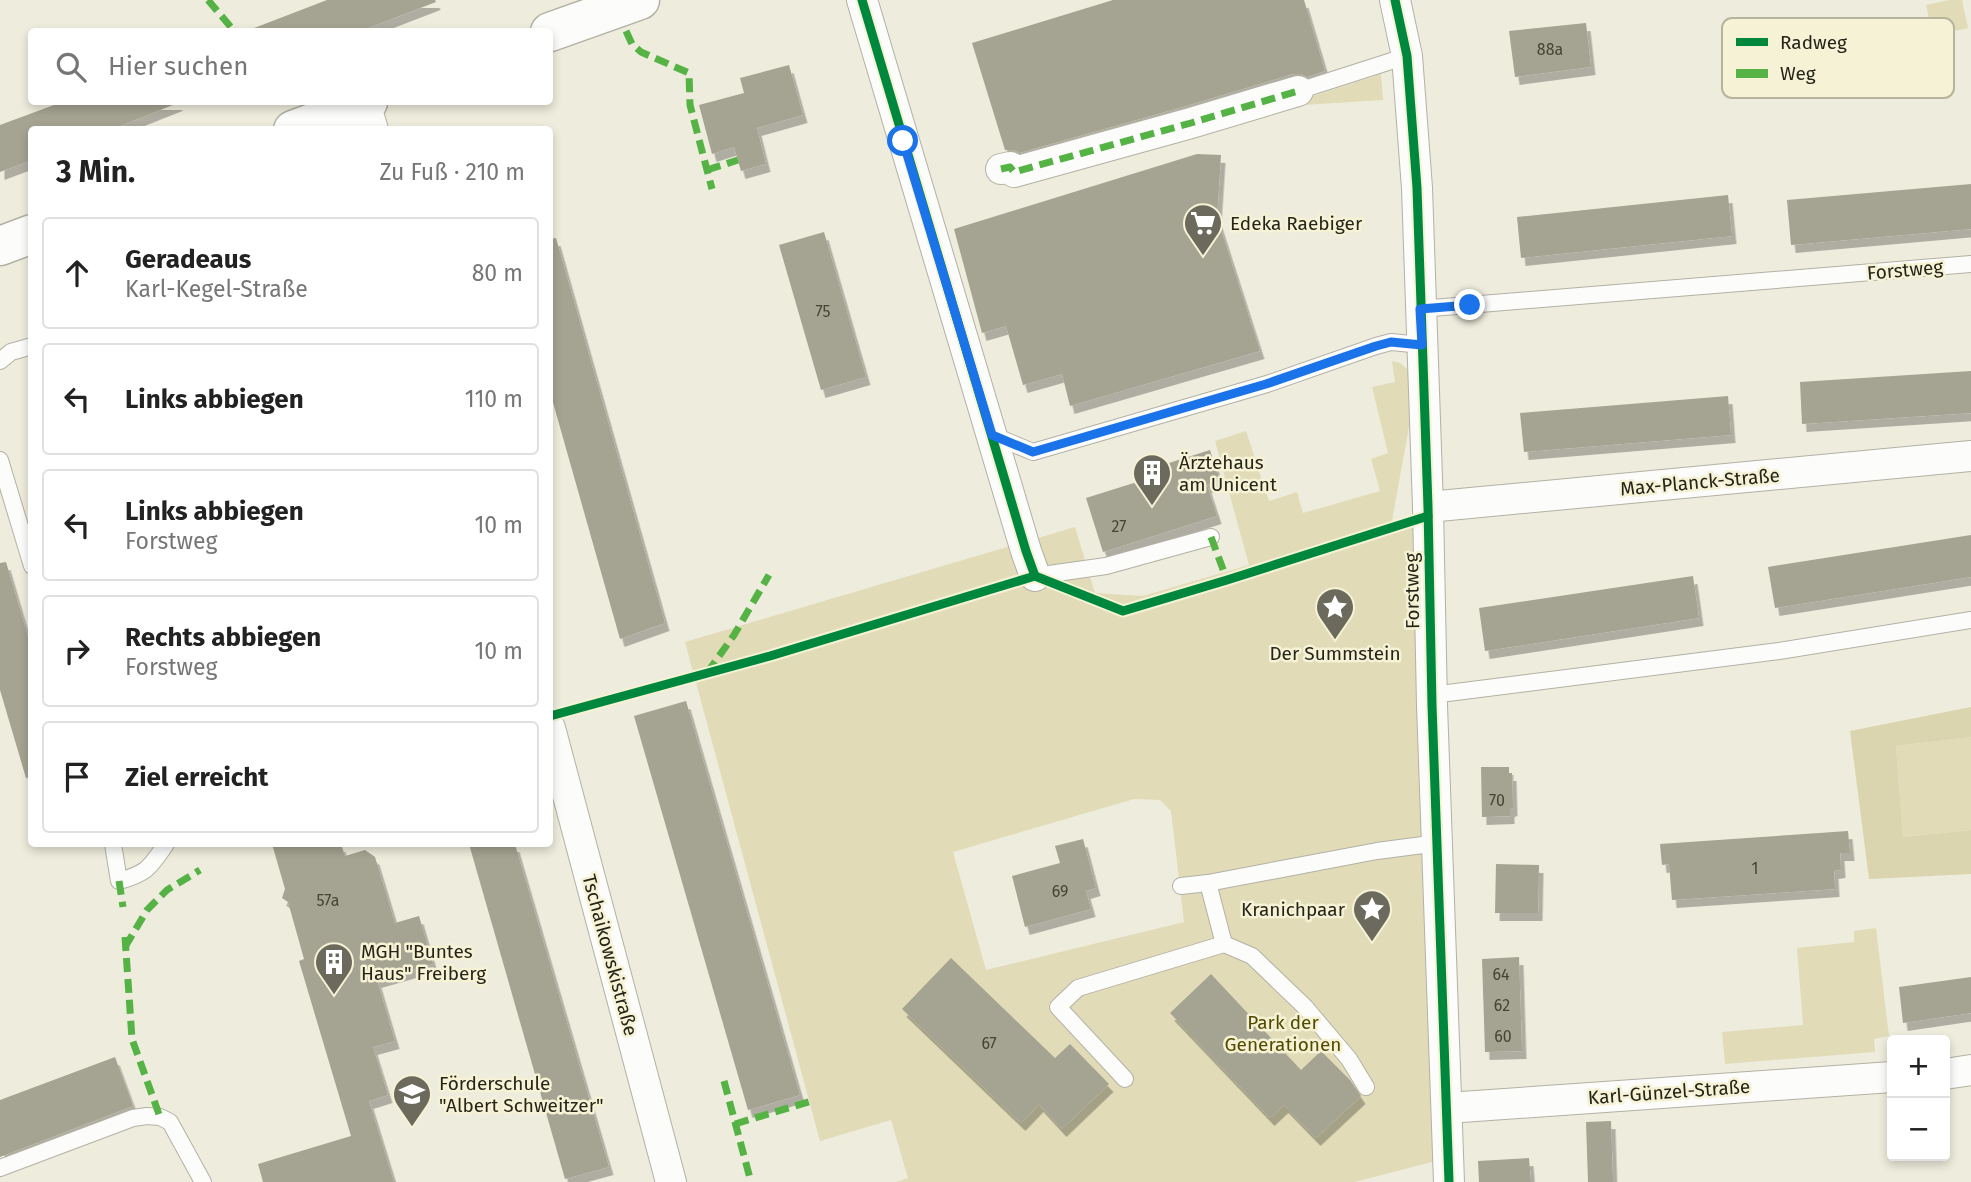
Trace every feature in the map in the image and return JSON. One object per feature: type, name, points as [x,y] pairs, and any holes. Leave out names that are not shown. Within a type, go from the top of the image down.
[{"type":"street","points":[[553,31],[640,0]]},
{"type":"street","points":[[862,0],[1035,576]]},
{"type":"street","name":"Forstweg","points":[[1395,0],[1407,57],[1417,188],[1449,1182]]},
{"type":"street","points":[[1001,169],[1010,167],[1014,172],[1298,91]]},
{"type":"street","points":[[309,126],[368,111]]},
{"type":"street","points":[[0,246],[28,236]]},
{"type":"street","name":"Max-Planck-Straße","points":[[1428,507],[1971,456]]},
{"type":"street","name":"Tschaikowskistraße","points":[[553,739],[671,1182]]},
{"type":"street","points":[[1950,1073],[1971,1070]]},
{"type":"street","name":"Karl-Günzel-Straße","points":[[1447,1108],[1887,1077]]},
{"type":"lane","points":[[1298,91],[1407,57]]},
{"type":"lane","name":"Forstweg","points":[[1420,309],[1971,264]]},
{"type":"lane","points":[[992,435],[1033,452],[1266,384],[1376,346],[1391,342],[1422,345]]},
{"type":"lane","points":[[0,361],[11,352],[28,347]]},
{"type":"lane","points":[[0,460],[28,553]]},
{"type":"lane","points":[[1035,576],[1106,566],[1211,537]]},
{"type":"lane","points":[[1432,695],[1779,651],[1971,620]]},
{"type":"lane","points":[[1181,886],[1377,851],[1438,843]]},
{"type":"lane","points":[[113,847],[119,881],[141,875],[164,847]]},
{"type":"lane","points":[[1208,883],[1224,944]]},
{"type":"lane","points":[[1125,1079],[1058,1007],[1078,988],[1224,944],[1252,956],[1305,1007],[1349,1059],[1366,1087]]},
{"type":"lane","points":[[0,1168],[133,1118],[147,1116],[170,1122],[203,1182]]},
{"type":"green space","points":[[1962,0],[1968,28],[1954,31],[1954,18],[1929,18],[1926,5]]},
{"type":"green space","points":[[1381,74],[1383,100],[1303,105],[1301,100]]},
{"type":"green space","name":"Park der Generationen","points":[[1392,361],[1400,363],[1411,372],[1415,394],[1391,526],[1413,521],[1419,622],[1436,1161],[1355,1182],[896,1182],[908,1178],[891,1120],[820,1141],[685,642],[1075,527],[1095,593],[1143,596],[1249,565],[1215,441],[1246,431],[1269,501],[1297,492],[1303,513],[1380,491],[1371,459],[1388,453],[1372,387],[1395,382]],"holes":[[[1134,799],[1160,800],[1171,811],[1184,922],[986,970],[953,852]]]},
{"type":"green space","points":[[1971,737],[1971,830],[1903,837],[1896,746]]},
{"type":"green space","points":[[1876,928],[1889,1035],[1874,1039],[1875,1052],[1725,1064],[1722,1032],[1803,1025],[1797,948],[1854,942],[1854,931]]},
{"type":"shaded area","points":[[1971,707],[1971,737],[1896,746],[1903,837],[1971,830],[1971,874],[1869,879],[1850,731]]},
{"type":"building","points":[[327,0],[436,2],[368,28],[254,28]]},
{"type":"building","points":[[1113,0],[1304,0],[1325,71],[1307,77],[1293,74],[1019,153],[1005,150],[972,43]]},
{"type":"building","points":[[1586,23],[1591,67],[1515,77],[1509,31]]},
{"type":"building","points":[[789,65],[803,115],[757,128],[766,164],[741,171],[734,147],[712,154],[699,105],[744,93],[740,78]]},
{"type":"building","points":[[54,105],[173,105],[120,126],[28,126],[28,162],[0,172],[0,125]]},
{"type":"building","points":[[1197,154],[1221,155],[1217,217],[1260,351],[1070,406],[1062,374],[1023,385],[1006,326],[982,333],[954,229]]},
{"type":"building","points":[[1971,184],[1971,229],[1791,245],[1787,200]]},
{"type":"building","points":[[1728,195],[1732,236],[1521,258],[1517,217]]},
{"type":"building","points":[[824,232],[866,377],[821,390],[779,245]]},
{"type":"building","points":[[553,238],[556,238],[665,623],[620,639],[553,403]]},
{"type":"building","points":[[1971,371],[1971,413],[1802,424],[1800,382]]},
{"type":"building","points":[[1728,396],[1731,435],[1524,452],[1520,413]]},
{"type":"building","name":"Ärztehaus am Unicent","points":[[1210,450],[1220,481],[1207,485],[1217,516],[1103,552],[1086,498],[1172,471],[1169,463]]},
{"type":"building","points":[[1971,535],[1971,577],[1775,608],[1768,567]]},
{"type":"building","points":[[6,562],[28,636],[26,778],[0,690],[0,563]]},
{"type":"building","points":[[1693,576],[1699,618],[1485,651],[1479,608]]},
{"type":"building","points":[[686,701],[800,1095],[748,1110],[634,716]]},
{"type":"building","points":[[1481,767],[1509,767],[1509,773],[1512,773],[1513,808],[1510,809],[1510,816],[1482,817]]},
{"type":"building","points":[[1848,831],[1850,853],[1840,853],[1841,870],[1834,871],[1835,889],[1672,900],[1669,864],[1662,865],[1660,844]]},
{"type":"building","points":[[1083,839],[1096,888],[1086,891],[1091,909],[1025,927],[1012,876],[1060,863],[1055,846]]},
{"type":"building","points":[[273,847],[342,847],[345,856],[365,850],[375,857],[395,923],[419,916],[433,964],[377,980],[395,1041],[373,1047],[388,1095],[369,1101],[394,1182],[263,1182],[258,1164],[351,1136],[299,961],[304,959],[288,902],[282,898],[285,889]]},
{"type":"building","points":[[470,847],[516,847],[609,1167],[565,1179]]},
{"type":"building","points":[[1496,864],[1539,865],[1538,913],[1495,913]]},
{"type":"building","points":[[1519,957],[1522,1051],[1485,1052],[1482,959]]},
{"type":"building","points":[[951,958],[1055,1058],[1070,1044],[1109,1084],[1062,1129],[1039,1104],[1021,1123],[902,1009]]},
{"type":"building","points":[[1211,974],[1301,1070],[1321,1051],[1350,1080],[1361,1096],[1316,1138],[1284,1105],[1270,1118],[1170,1013]]},
{"type":"building","points":[[1971,977],[1971,1013],[1903,1023],[1899,987]]},
{"type":"building","points":[[115,1057],[133,1106],[0,1157],[0,1100]]},
{"type":"building","points":[[1611,1121],[1613,1182],[1588,1182],[1586,1122]]},
{"type":"building","points":[[1529,1158],[1531,1182],[1479,1182],[1478,1161]]},
{"type":"marked path","points":[[208,0],[232,28]]},
{"type":"marked path","points":[[626,31],[632,44],[641,52],[689,73],[690,105],[712,189]]},
{"type":"marked path","points":[[1001,169],[1010,167],[1014,172],[1298,91]]},
{"type":"marked path","points":[[707,170],[738,160]]},
{"type":"marked path","points":[[1211,537],[1227,580]]},
{"type":"marked path","points":[[707,673],[734,635],[769,575]]},
{"type":"marked path","points":[[125,947],[147,910],[167,890],[200,870]]},
{"type":"marked path","points":[[119,881],[123,907]]},
{"type":"marked path","points":[[125,937],[132,1039],[160,1117]]},
{"type":"marked path","points":[[724,1081],[751,1182]]},
{"type":"marked path","points":[[735,1124],[815,1100]]},
{"type":"cycle path","points":[[862,0],[1035,576]]},
{"type":"cycle path","points":[[1395,0],[1407,56],[1417,188],[1449,1182]]},
{"type":"cycle path","points":[[553,715],[770,656],[1035,576],[1123,611],[1428,516]]},
{"type":"place","name":"Edeka Raebiger","points":[[1203,257]]},
{"type":"place","name":"Ärztehaus am Unicent","points":[[1152,507]]},
{"type":"place","name":"Der Summstein","points":[[1335,641]]},
{"type":"place","name":"Kranichpaar","points":[[1372,943]]},
{"type":"place","name":"MGH \"Buntes Haus\" Freiberg","points":[[334,996]]},
{"type":"place","name":"Förderschule \"Albert Schweitzer\"","points":[[412,1128]]},
{"type":"route","points":[[903,141],[992,435],[1033,452],[1266,384],[1376,346],[1391,342],[1422,345],[1420,309],[1470,305]]}]
